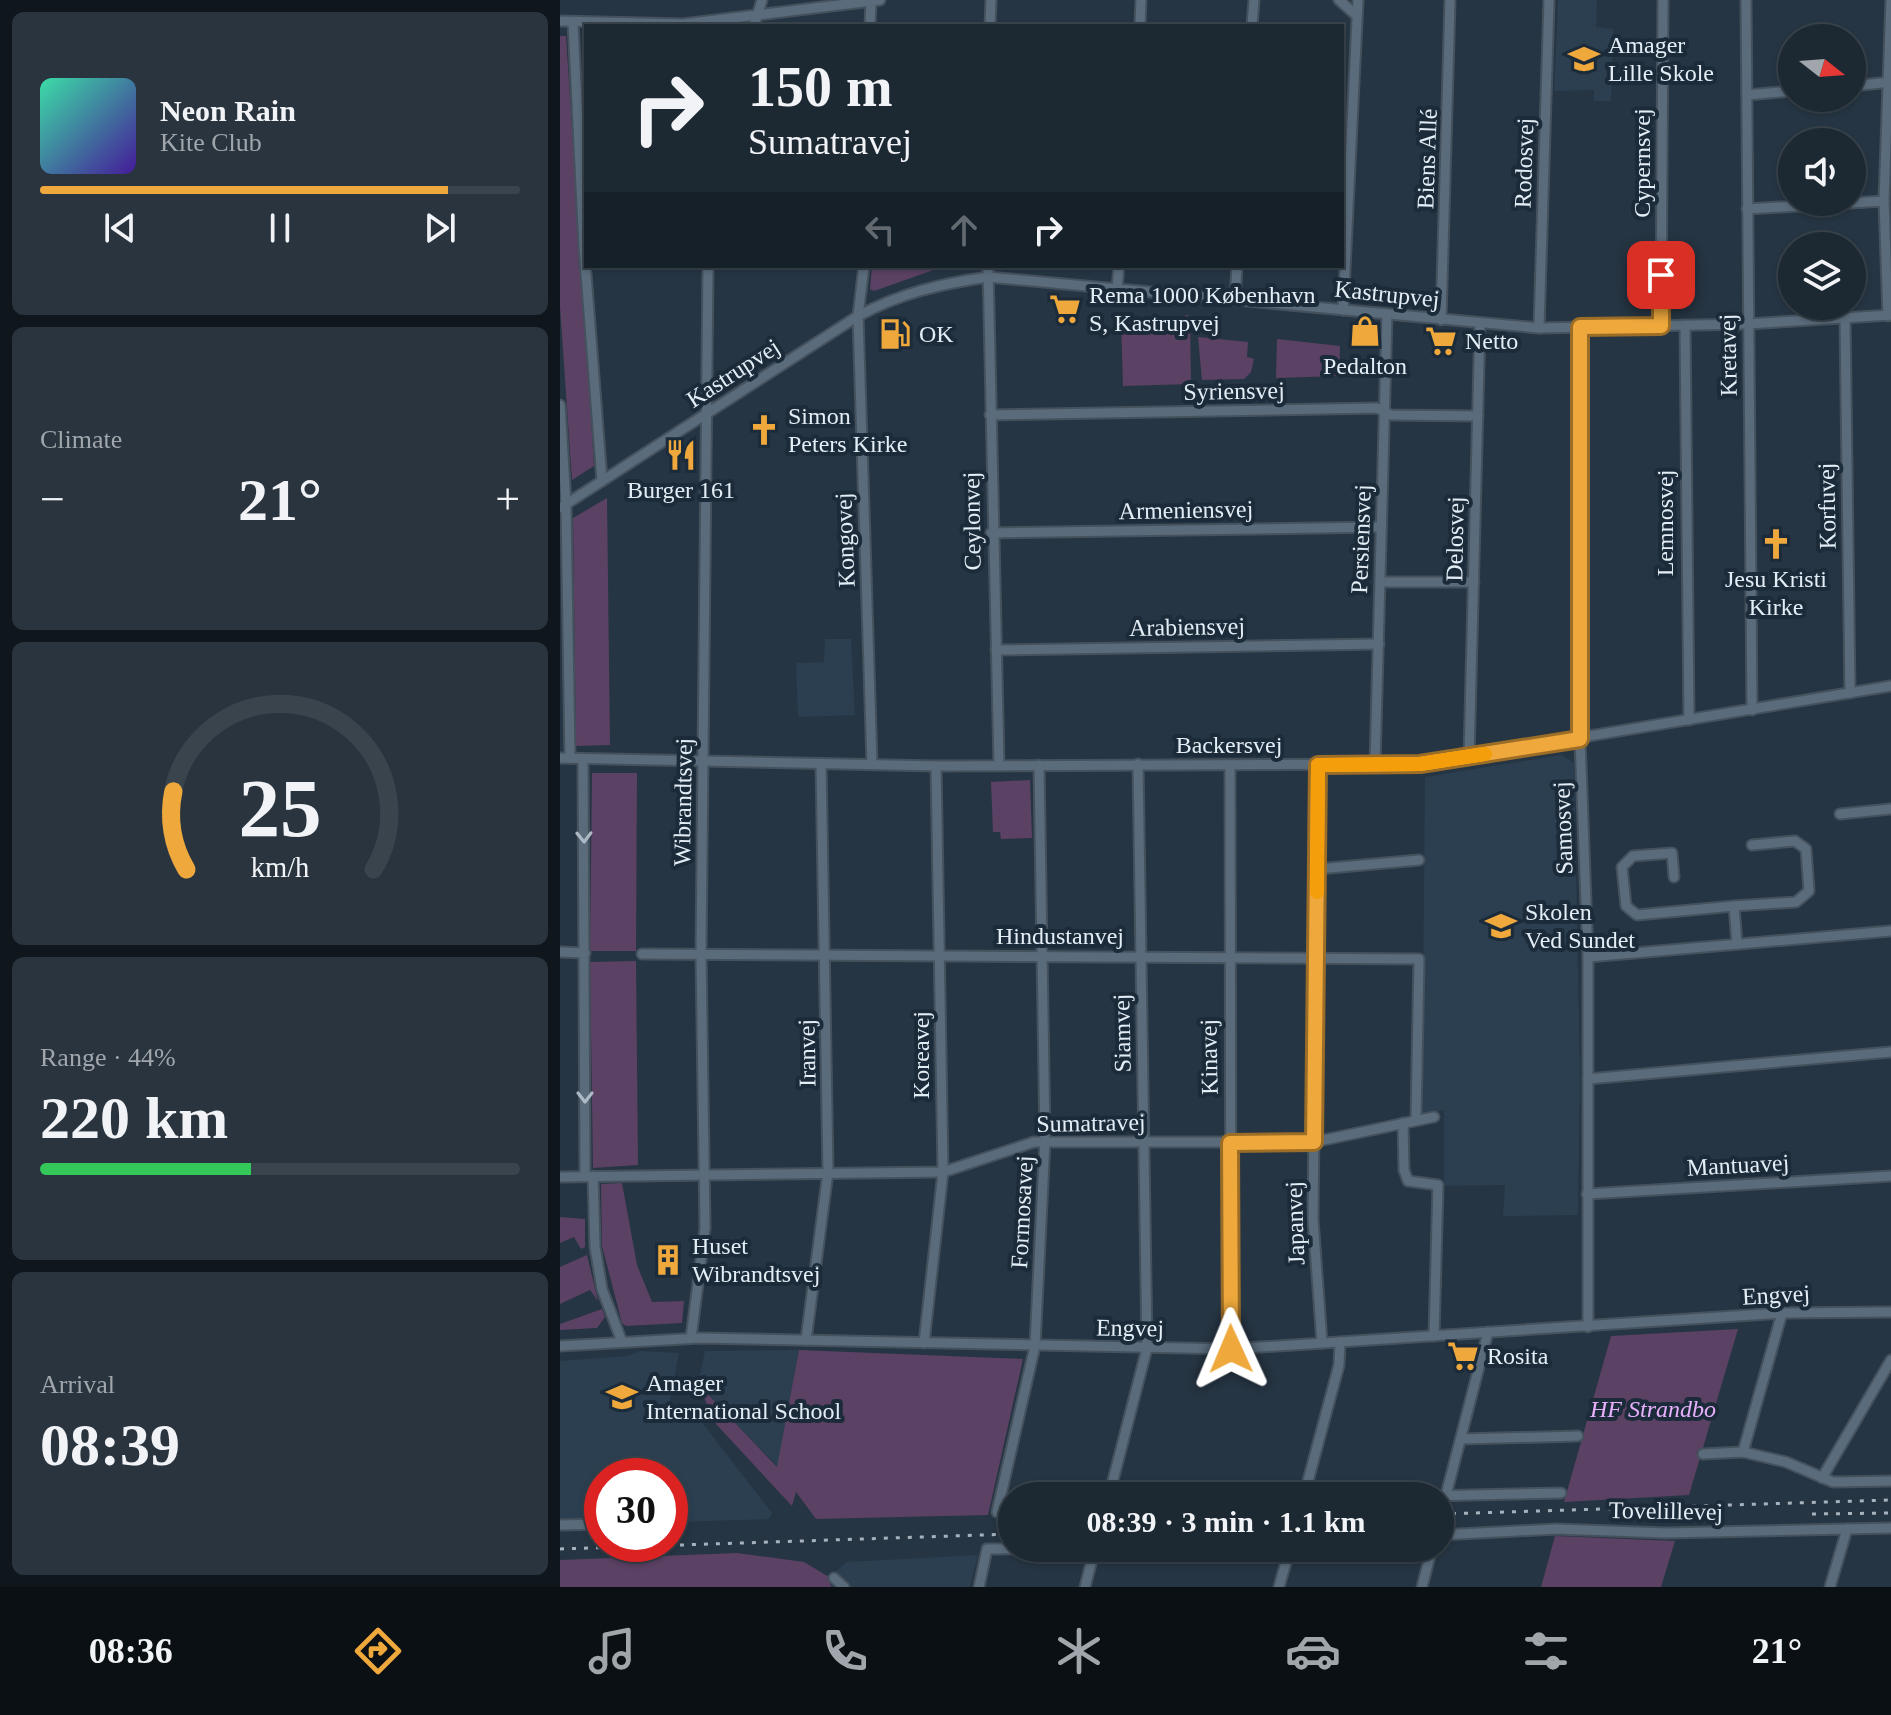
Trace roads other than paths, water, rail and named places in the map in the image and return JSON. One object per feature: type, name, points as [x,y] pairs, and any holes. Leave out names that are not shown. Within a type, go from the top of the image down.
[{"type":"street","points":[[755,21],[762,0]]},
{"type":"street","points":[[990,24],[991,0]]},
{"type":"street","points":[[1140,24],[1141,0]]},
{"type":"street","points":[[1252,24],[1254,0]]},
{"type":"street","points":[[1339,0],[1357,16]]},
{"type":"street","points":[[1343,310],[1358,0]]},
{"type":"street","name":"Biens Allé","points":[[1441,320],[1450,0]]},
{"type":"street","name":"Rodosvej","points":[[1539,328],[1549,0]]},
{"type":"street","name":"Cypernsvej","points":[[1661,326],[1663,0]]},
{"type":"street","name":"Kretavej","points":[[1746,0],[1752,710]]},
{"type":"street","points":[[1890,315],[1884,201],[1891,0]]},
{"type":"street","points":[[560,21],[683,24],[755,21],[875,1],[870,24]]},
{"type":"street","points":[[573,22],[584,229]]},
{"type":"street","points":[[1866,84],[1889,82]]},
{"type":"street","points":[[1747,95],[1778,92]]},
{"type":"street","points":[[1747,209],[1884,201]]},
{"type":"street","points":[[586,268],[602,481]]},
{"type":"street","name":"Wibrandtsvej","points":[[691,1338],[705,1228],[701,954],[708,268]]},
{"type":"street","name":"Kongovej","points":[[864,268],[858,316],[872,764]]},
{"type":"street","points":[[1117,289],[1119,268]]},
{"type":"street","points":[[1235,300],[1237,268]]},
{"type":"street","name":"Kastrupvej","points":[[563,506],[858,316],[891,299],[927,286],[988,271],[1117,289],[1539,328],[1825,320]]},
{"type":"street","name":"Ceylonvej","points":[[988,271],[991,533],[999,765]]},
{"type":"street","name":"Persiensvej","points":[[1375,765],[1387,314]]},
{"type":"street","name":"Kastrupvej","points":[[1866,317],[1890,315]]},
{"type":"street","name":"Korfuvej","points":[[1845,320],[1850,693]]},
{"type":"street","name":"Delosvej","points":[[1469,757],[1480,323]]},
{"type":"street","name":"Lemnosvej","points":[[1685,325],[1689,720]]},
{"type":"street","name":"Samosvej","points":[[1580,327],[1580,739],[1588,957],[1588,1327]]},
{"type":"street","points":[[560,405],[565,758]]},
{"type":"street","name":"Syriensvej","points":[[990,415],[1377,408],[1391,415],[1478,416]]},
{"type":"street","name":"Armeniensvej","points":[[991,533],[1381,527]]},
{"type":"street","points":[[1381,582],[1474,582]]},
{"type":"street","name":"Arabiensvej","points":[[996,650],[1379,644]]},
{"type":"street","name":"Backersvej","points":[[565,758],[936,766],[1375,765],[1469,757],[1891,686]]},
{"type":"street","points":[[583,759],[589,1176],[602,1289],[622,1342]]},
{"type":"street","name":"Iranvej","points":[[806,1340],[828,1172],[821,764]]},
{"type":"street","name":"Siamvej","points":[[1113,1482],[1147,1348],[1138,764]]},
{"type":"street","name":"Formosavej","points":[[1004,1482],[1035,1346],[1045,1140],[1039,765]]},
{"type":"street","name":"Kinavej","points":[[1230,765],[1231,1349]]},
{"type":"street","name":"Japanvej","points":[[1318,765],[1313,1219],[1322,1343]]},
{"type":"street","name":"Koreavej","points":[[924,1343],[943,1172],[936,766]]},
{"type":"street","points":[[1840,814],[1891,809]]},
{"type":"street","points":[[1674,877],[1672,853],[1633,856],[1622,867],[1626,906],[1637,915],[1796,902],[1809,891],[1806,849],[1795,841],[1752,845]]},
{"type":"street","points":[[1318,869],[1419,860]]},
{"type":"street","points":[[1734,906],[1737,944]]},
{"type":"street","points":[[1588,957],[1891,931]]},
{"type":"street","points":[[560,952],[585,953]]},
{"type":"street","name":"Hindustanvej","points":[[642,954],[1419,959],[1416,1120]]},
{"type":"street","points":[[1588,1079],[1891,1052]]},
{"type":"street","name":"Sumatravej","points":[[560,1177],[943,1172],[1045,1140],[1314,1142],[1434,1117]]},
{"type":"street","points":[[1403,1123],[1404,1170],[1408,1181],[1438,1185],[1434,1336]]},
{"type":"street","name":"Mantuavej","points":[[1587,1194],[1891,1176]]},
{"type":"street","name":"Engvej","points":[[560,1346],[691,1338],[1231,1349],[1782,1313],[1891,1312]]},
{"type":"street","points":[[1743,1452],[1782,1313]]},
{"type":"street","points":[[1449,1482],[1488,1332]]},
{"type":"street","points":[[1308,1482],[1339,1365],[1340,1342]]},
{"type":"street","points":[[1822,1478],[1891,1360]]},
{"type":"street","points":[[1461,1439],[1578,1436]]},
{"type":"street","points":[[1703,1454],[1743,1452],[1786,1462],[1833,1482],[1891,1481]]},
{"type":"street","points":[[1454,1495],[1561,1493]]},
{"type":"street","points":[[560,1525],[584,1524]]},
{"type":"street","name":"Tovelillevej","points":[[1454,1534],[1556,1529],[1666,1533],[1891,1528]]},
{"type":"street","points":[[1830,1587],[1847,1529]]},
{"type":"street","points":[[979,1587],[987,1549],[998,1549]]},
{"type":"street","points":[[1085,1587],[1091,1562]]},
{"type":"street","points":[[1279,1587],[1286,1562]]},
{"type":"street","points":[[1422,1587],[1428,1562]]},
{"type":"street","points":[[834,1578],[844,1587]]},
{"type":"railway","points":[[1454,1514],[1891,1500]]},
{"type":"railway","points":[[1812,1514],[1891,1513]]},
{"type":"railway","points":[[560,1549],[998,1534]]},
{"type":"place","name":"Amager Lille Skole","points":[[1584,59]]},
{"type":"place","name":"Rema 1000 København S, Kastrupvej","points":[[1065,309]]},
{"type":"place","name":"Pedalton","points":[[1365,331]]},
{"type":"place","name":"OK","points":[[895,334]]},
{"type":"place","name":"Netto","points":[[1441,341]]},
{"type":"place","name":"Simon Peters Kirke","points":[[764,430]]},
{"type":"place","name":"Burger 161","points":[[681,455]]},
{"type":"place","name":"Jesu Kristi Kirke","points":[[1776,544]]},
{"type":"place","name":"Skolen Ved Sundet","points":[[1501,926]]},
{"type":"place","name":"Huset Wibrandtsvej","points":[[668,1260]]},
{"type":"place","name":"Rosita","points":[[1463,1356]]},
{"type":"place","name":"Amager International School","points":[[622,1397]]},
{"type":"park label","name":"HF Strandbo","points":[[1653,1409]]}]
